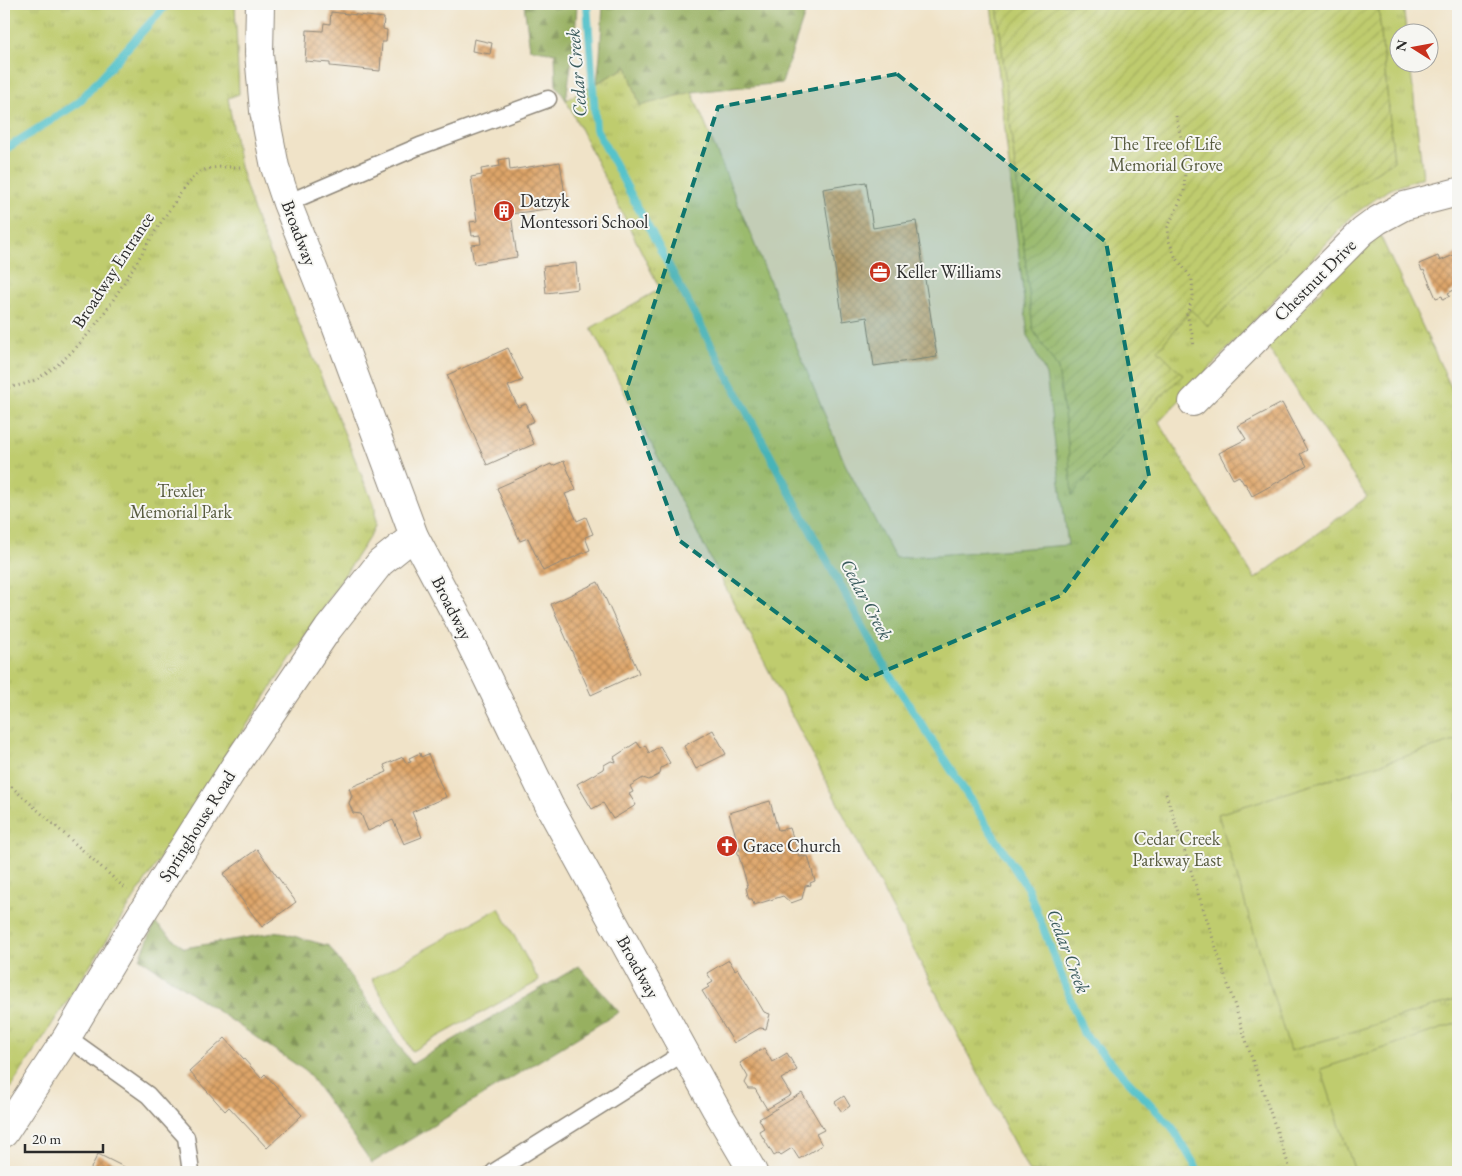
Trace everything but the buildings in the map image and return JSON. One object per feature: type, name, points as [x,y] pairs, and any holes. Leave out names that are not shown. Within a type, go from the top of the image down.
[{"type":"street","name":"Broadway","points":[[260,4],[259,53],[264,111],[275,167],[287,204],[336,326],[414,536],[461,624],[550,806],[752,1172]]},
{"type":"street","name":"Chestnut Drive","points":[[1193,402],[1363,231],[1378,220],[1404,206],[1458,192]]},
{"type":"street","name":"Springhouse Road","points":[[4,1133],[67,1037],[235,766],[328,629],[380,563],[414,536]]},
{"type":"lane","points":[[287,204],[420,146],[548,99]]},
{"type":"lane","points":[[67,1037],[148,1095],[186,1137],[191,1172]]},
{"type":"lane","points":[[494,1172],[685,1052]]},
{"type":"path","points":[[1176,116],[1184,146],[1186,172],[1184,192],[1168,228],[1169,241],[1175,256],[1192,279],[1193,297],[1187,314],[1194,348]]},
{"type":"path","name":"Broadway Entrance","points":[[4,388],[17,386],[39,378],[81,344],[97,324],[160,224],[189,182],[201,172],[213,168],[240,167]]},
{"type":"path","points":[[4,780],[146,907]]},
{"type":"path","points":[[1166,794],[1256,1071],[1291,1172]]},
{"type":"highlighted area","points":[[897,74],[1106,242],[1149,476],[1062,595],[866,679],[680,541],[626,391],[718,107]]},
{"type":"green space","name":"Trexler Memorial Park","points":[[4,4],[235,4],[239,94],[228,98],[240,167],[257,221],[375,508],[375,526],[4,1098]]},
{"type":"green space","points":[[524,4],[577,4],[575,38],[566,100],[556,85],[555,53],[530,49]]},
{"type":"green space","points":[[603,4],[808,4],[782,83],[692,92],[640,106],[627,67],[597,83]]},
{"type":"green space","name":"Cedar Creek Parkway East","points":[[991,4],[1403,4],[1405,22],[1390,22],[1390,72],[1411,72],[1423,177],[1388,190],[1353,215],[1159,422],[1255,579],[1367,497],[1267,346],[1378,231],[1458,400],[1458,1172],[1029,1172],[591,328],[660,289],[566,100],[627,67],[640,106],[692,92],[845,464],[895,558],[1068,545],[1046,375],[1028,337]]},
{"type":"green space","name":"The Tree of Life Memorial Grove","points":[[997,4],[1378,4],[1394,161],[1331,200],[1208,326],[1191,310],[1158,350],[1183,375],[1123,434],[1072,495],[1068,443],[1058,369],[1033,330]]},
{"type":"green space","points":[[1458,740],[1458,999],[1290,1051],[1218,814]]},
{"type":"green space","points":[[499,908],[539,981],[412,1051],[372,979]]},
{"type":"green space","points":[[155,923],[184,948],[279,932],[329,946],[412,1064],[579,966],[619,1012],[372,1163],[307,1072],[140,958]]},
{"type":"green space","points":[[1458,1023],[1458,1172],[1355,1172],[1321,1069]]},
{"type":"waterway","points":[[4,150],[78,103],[167,4]]},
{"type":"waterway","name":"Cedar Creek","points":[[587,4],[596,129],[886,669],[1028,889],[1084,1034],[1172,1127],[1199,1172]]},
{"type":"place","name":"Datzyk Montessori School","points":[[504,211]]},
{"type":"place","name":"Keller Williams","points":[[880,272]]},
{"type":"place","name":"Grace Church","points":[[727,846]]}]
